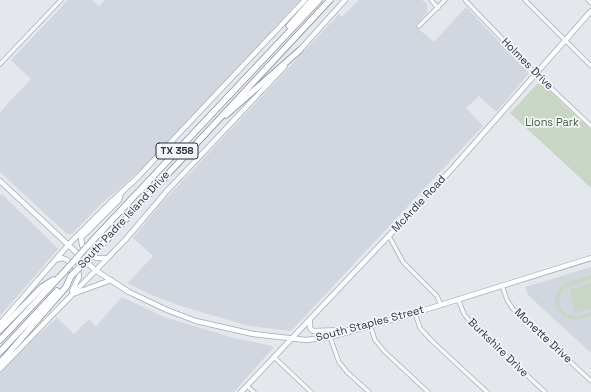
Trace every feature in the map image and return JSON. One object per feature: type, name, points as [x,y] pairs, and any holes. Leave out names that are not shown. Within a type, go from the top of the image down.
[{"type":"highway","points":[[276,46],[286,30],[312,0]]},
{"type":"highway","name":"South Padre Island Drive","points":[[0,340],[319,0]]},
{"type":"highway","name":"South Padre Island Drive","points":[[0,352],[330,0]]},
{"type":"highway","points":[[220,118],[230,112],[289,58],[300,50]]},
{"type":"highway","points":[[0,363],[66,287],[71,276]]},
{"type":"highway","points":[[0,330],[42,287],[59,277]]},
{"type":"main road","points":[[0,324],[69,244],[137,178],[305,0]]},
{"type":"main road","points":[[0,370],[126,239],[166,192],[345,0]]},
{"type":"main road","name":"McArdle Road","points":[[241,392],[389,236],[591,11]]},
{"type":"main road","name":"South Staples Street","points":[[0,181],[95,270],[111,280],[151,303],[196,321],[246,334],[306,340],[330,337],[415,314],[458,299],[591,258]]},
{"type":"main road","points":[[122,192],[119,200],[83,236],[81,241],[82,244],[96,258],[101,260],[105,258],[122,240],[126,239]]},
{"type":"main road","points":[[55,260],[62,258],[67,260],[78,270],[79,277],[70,296]]},
{"type":"main road","points":[[70,296],[111,280]]},
{"type":"main road","points":[[310,319],[310,328],[313,331],[355,330]]},
{"type":"street","points":[[0,64],[61,0]]},
{"type":"street","points":[[431,0],[438,8]]},
{"type":"street","points":[[419,26],[445,0]]},
{"type":"street","name":"Holmes Drive","points":[[464,0],[536,74],[591,126]]},
{"type":"street","points":[[525,0],[564,41],[591,66]]},
{"type":"street","points":[[588,0],[591,3]]},
{"type":"street","points":[[389,236],[403,262],[437,296],[441,305]]},
{"type":"street","name":"Monette Drive","points":[[502,285],[507,300],[513,309],[591,381]]},
{"type":"street","name":"Burkshire Drive","points":[[458,299],[464,314],[473,325],[545,392]]},
{"type":"street","points":[[415,314],[420,328],[432,342],[487,392]]},
{"type":"street","points":[[370,325],[375,340],[380,346],[428,392]]},
{"type":"street","points":[[330,337],[339,362],[347,372],[369,392]]},
{"type":"street","points":[[274,357],[311,392]]},
{"type":"street","points":[[247,386],[254,392]]},
{"type":"shaded area","points":[[68,0],[92,0],[99,6],[105,0],[300,0],[152,159],[102,203],[72,234],[67,234],[0,172],[0,112],[31,79],[11,60]]},
{"type":"shaded area","points":[[359,0],[422,0],[427,4],[427,13],[415,26],[434,42],[466,7],[529,73],[496,112],[479,96],[466,108],[483,126],[291,331],[249,326],[181,306],[149,294],[128,283],[153,256],[133,238],[160,205],[339,14],[342,17]]},
{"type":"shaded area","points":[[2,194],[58,249],[0,316],[0,196]]},
{"type":"shaded area","points":[[591,267],[591,353],[528,295],[525,287]]},
{"type":"shaded area","points":[[122,297],[164,317],[234,338],[272,346],[273,348],[234,392],[0,392],[0,373],[32,340],[57,318],[74,334],[89,319],[96,326]]},
{"type":"green space","name":"Lions Park","points":[[537,84],[542,84],[591,130],[591,188],[510,113]]},
{"type":"green space","points":[[591,275],[591,279],[565,288],[561,293],[559,300],[561,309],[567,314],[576,316],[591,312],[591,316],[574,320],[563,316],[557,309],[555,303],[555,297],[559,289],[566,283]]},
{"type":"green space","points":[[591,283],[591,308],[575,313],[569,290]]}]
